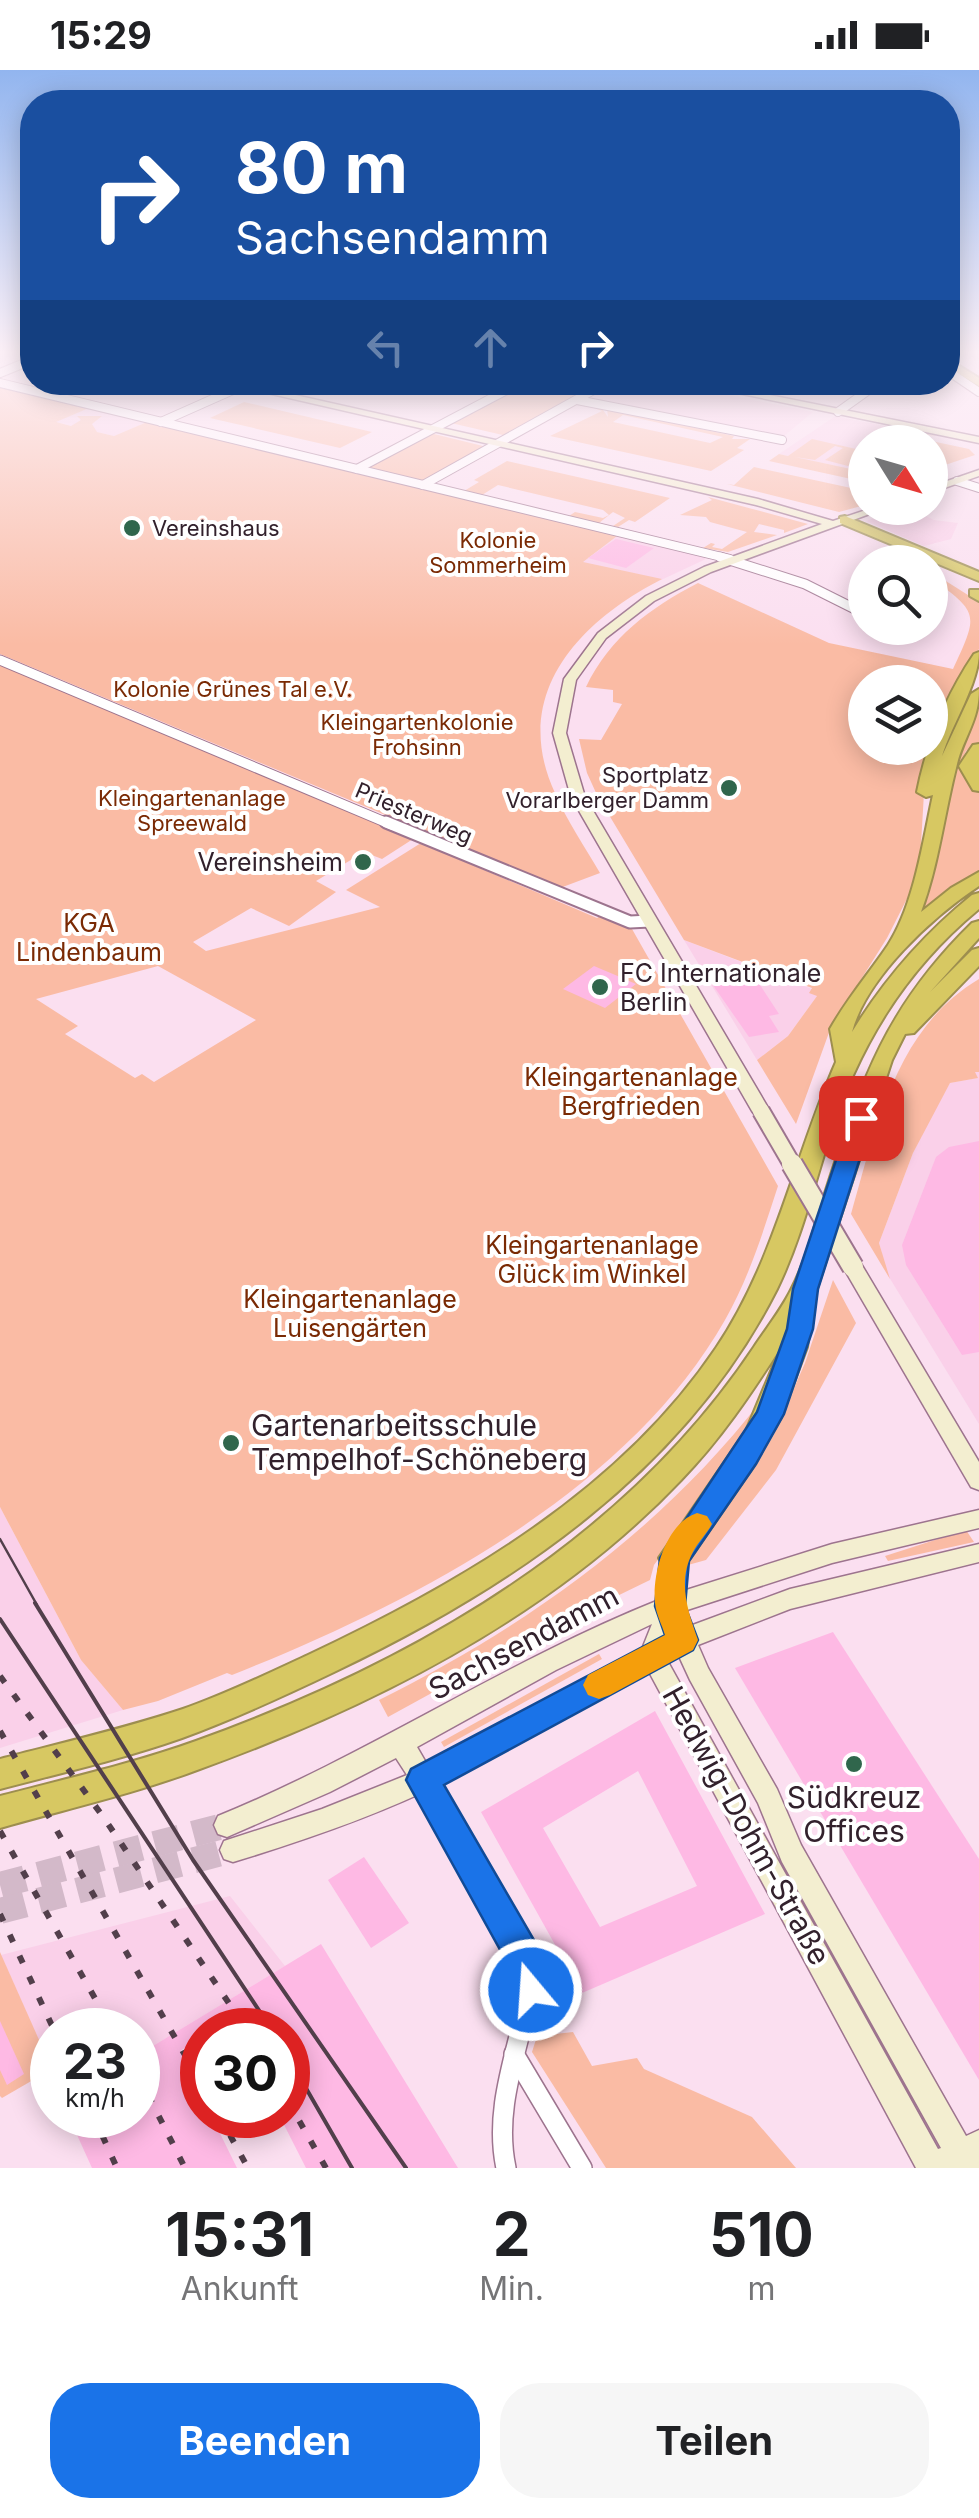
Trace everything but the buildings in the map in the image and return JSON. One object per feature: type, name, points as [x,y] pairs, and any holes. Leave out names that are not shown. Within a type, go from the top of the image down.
[{"type":"highway","points":[[839,522],[886,545]]},
{"type":"highway","points":[[839,522],[977,586]]},
{"type":"highway","points":[[948,574],[977,586]]},
{"type":"highway","points":[[927,853],[925,810],[932,758],[957,692],[979,656]]},
{"type":"highway","points":[[899,944],[924,878],[949,760],[979,694]]},
{"type":"highway","points":[[979,749],[968,766],[979,786]]},
{"type":"highway","points":[[848,1062],[842,1029],[858,997],[899,944],[942,904],[979,878]]},
{"type":"highway","points":[[0,1774],[169,1728],[327,1661],[530,1547],[647,1450],[697,1395],[750,1316],[784,1240],[848,1062],[878,1004],[905,969],[979,899]]},
{"type":"highway","points":[[674,1558],[746,1456],[770,1414],[800,1329],[805,1289],[881,1056],[920,990],[979,926]]},
{"type":"highway","points":[[881,1056],[979,954]]},
{"type":"highway","points":[[939,994],[979,972]]},
{"type":"highway","points":[[0,1812],[192,1757],[310,1711],[434,1647],[562,1568],[629,1516],[723,1417],[756,1372],[805,1289]]},
{"type":"street","points":[[273,449],[733,560],[806,584],[848,605]]},
{"type":"street","points":[[357,469],[395,449]]},
{"type":"street","points":[[423,485],[488,449]]},
{"type":"street","points":[[532,449],[839,522]]},
{"type":"street","points":[[948,483],[979,473]]},
{"type":"street","points":[[957,480],[979,488]]},
{"type":"street","points":[[848,519],[664,588],[621,617],[581,659],[562,706],[560,740],[570,781],[979,1481]]},
{"type":"street","name":"Priesterweg","points":[[0,660],[515,876],[630,922],[650,921]]},
{"type":"street","name":"Sachsendamm","points":[[979,1518],[798,1563],[670,1606],[590,1641],[296,1797],[230,1837],[324,1821],[422,1780],[682,1640],[780,1602],[979,1553]]},
{"type":"street","points":[[652,1655],[670,1606],[674,1558]]},
{"type":"street","name":"Hedwig-Dohm-Straße","points":[[670,1606],[682,1640],[768,1797],[791,1853],[969,2156]]},
{"type":"street","name":"Hedwig-Dohm-Straße","points":[[652,1655],[932,2168]]},
{"type":"street","points":[[402,1744],[532,1976],[508,2080],[501,2155],[506,2168]]},
{"type":"street","points":[[514,2054],[582,2168]]},
{"type":"street","points":[[932,2168],[969,2156]]},
{"type":"shaded area","points":[[787,449],[848,449],[848,468],[779,454]]},
{"type":"shaded area","points":[[958,523],[951,539],[922,545],[875,525]]},
{"type":"shaded area","points":[[617,536],[706,559],[646,587],[568,566]]},
{"type":"shaded area","points":[[684,940],[812,989],[817,996],[788,1036],[757,1060]]},
{"type":"shaded area","points":[[974,1070],[979,1072],[979,1424],[878,1259],[882,1253],[879,1243],[913,1153],[932,1115],[950,1083],[977,1078]]},
{"type":"shaded area","points":[[0,1507],[81,1660],[123,1710],[0,1748]]},
{"type":"shaded area","points":[[230,1896],[285,1966],[216,2008],[180,2008],[180,2030],[160,2042],[160,2008],[30,2008],[30,2020],[1,1955]]},
{"type":"green space","points":[[0,449],[258,449],[617,536],[583,562],[662,579],[604,616],[580,639],[560,665],[547,693],[541,724],[543,757],[555,793],[600,873],[560,888],[0,654]]},
{"type":"green space","points":[[400,449],[483,449],[424,481],[365,467]]},
{"type":"green space","points":[[609,449],[744,450],[711,471]]},
{"type":"green space","points":[[798,449],[831,449],[815,460],[795,457],[848,468],[848,478],[769,461],[779,454],[788,456]]},
{"type":"green space","points":[[848,449],[848,466],[825,460]]},
{"type":"green space","points":[[948,449],[969,449],[975,455],[948,464]]},
{"type":"green space","points":[[507,461],[670,498],[635,522],[629,520],[618,527],[613,526],[625,518],[613,512],[599,523],[569,516],[575,512],[603,518],[609,515],[603,510],[498,485],[482,495],[464,491],[479,482],[474,480]]},
{"type":"green space","points":[[754,467],[848,487],[848,510],[839,512],[727,484],[734,485]]},
{"type":"green space","points":[[708,497],[808,524],[784,533],[759,524],[754,532],[777,535],[728,552],[703,548],[711,543],[715,544],[712,547],[722,549],[747,532],[710,522],[706,517],[680,515],[712,500]]},
{"type":"green space","name":"Sportplatz Vorarlberger Damm","points":[[948,582],[979,602],[979,649],[965,671],[948,722],[948,668],[953,669],[970,625],[970,615],[948,591]]},
{"type":"green space","name":"Sportplatz Vorarlberger Damm","points":[[698,583],[829,643],[934,665],[848,665],[848,765],[933,765],[924,793],[920,861],[913,887],[887,938],[831,1027],[796,1124],[757,1060],[788,1036],[817,996],[809,993],[812,988],[684,940],[597,795],[579,739],[601,740],[622,704],[613,702],[613,690],[586,687],[607,653],[633,626]]},
{"type":"green space","points":[[0,664],[413,839],[382,859],[364,852],[316,881],[336,892],[289,926],[251,908],[193,942],[206,951],[380,907],[346,890],[421,843],[597,918],[632,929],[778,1186],[748,1271],[725,1320],[683,1382],[631,1439],[572,1490],[508,1536],[440,1577],[370,1614],[232,1675],[227,1673],[158,1701],[123,1710],[81,1660],[0,1507]],"holes":[[[158,966],[256,1020],[154,1082],[142,1074],[135,1078],[65,1034],[78,1026],[36,999]]]},
{"type":"green space","points":[[979,705],[979,742],[966,751],[960,765],[965,779],[979,793],[979,871],[915,919],[948,792]]},
{"type":"green space","points":[[979,979],[979,1072],[975,1072],[978,1078],[950,1083],[913,1153],[879,1243],[890,1279],[851,1214],[870,1147],[893,1082],[909,1052],[951,1000]]},
{"type":"green space","points":[[833,1280],[856,1323],[776,1470],[706,1560],[688,1565],[687,1560],[773,1436],[805,1363]]},
{"type":"green space","points":[[761,1401],[719,1478],[654,1565],[650,1580],[543,1632],[388,1717],[379,1700],[538,1607],[634,1534],[679,1493]]},
{"type":"green space","points":[[966,1530],[974,1542],[888,1561],[885,1556]]},
{"type":"green space","points":[[599,1654],[602,1659],[444,1747],[441,1742]]},
{"type":"green space","points":[[0,1952],[30,2020],[30,2082],[0,2096]]},
{"type":"green space","points":[[539,2030],[555,2034],[573,2032],[592,2066],[637,2058],[644,2069],[752,2117],[796,2168],[606,2168],[532,2052]]},
{"type":"tunnel","points":[[0,1885],[227,1825]]},
{"type":"tunnel","points":[[0,1911],[233,1850]]},
{"type":"tram line","points":[[0,1539],[37,1605]]},
{"type":"tram line","points":[[35,1603],[193,1860],[406,2168]]},
{"type":"tram line","points":[[0,1619],[257,2008]]},
{"type":"tram line","points":[[310,2095],[352,2168]]},
{"type":"railway","points":[[0,1676],[104,1818],[232,2008]]},
{"type":"railway","points":[[0,1731],[180,2046]]},
{"type":"railway","points":[[0,1831],[101,2008]]},
{"type":"railway","points":[[0,1914],[44,2008]]},
{"type":"railway","points":[[160,2119],[185,2168]]},
{"type":"railway","points":[[103,2138],[117,2168]]},
{"type":"railway","points":[[232,2138],[248,2168]]},
{"type":"railway","points":[[309,2138],[326,2168]]},
{"type":"slow traffic","points":[[599,1685],[682,1640],[670,1606],[670,1576],[674,1558],[697,1524]]},
{"type":"place","name":"Vereinshaus","points":[[132,528]]},
{"type":"place","name":"Sportplatz Vorarlberger Damm","points":[[729,788]]},
{"type":"place","name":"Vereinsheim","points":[[363,862]]},
{"type":"place","name":"FC Internationale Berlin","points":[[600,987]]},
{"type":"place","name":"Gartenarbeitsschule Tempelhof-Schöneberg","points":[[231,1443]]},
{"type":"place","name":"Südkreuz Offices","points":[[854,1764]]},
{"type":"route","points":[[531,1990],[532,1976],[522,1953],[422,1780],[682,1640],[670,1606],[674,1558],[746,1456],[770,1414],[800,1329],[805,1289],[861,1118]]},
{"type":"park label","name":"Kolonie Sommerheim","points":[[498,552]]},
{"type":"park label","name":"Kolonie Grünes Tal e.V.","points":[[233,689]]},
{"type":"park label","name":"Kleingartenkolonie Frohsinn","points":[[417,734]]},
{"type":"park label","name":"Kleingartenanlage Spreewald","points":[[192,810]]},
{"type":"park label","name":"KGA Lindenbaum","points":[[89,938]]},
{"type":"park label","name":"Kleingartenanlage Bergfrieden","points":[[631,1092]]},
{"type":"park label","name":"Kleingartenanlage Glück im Winkel","points":[[592,1260]]},
{"type":"park label","name":"Kleingartenanlage Luisengärten","points":[[350,1314]]}]
